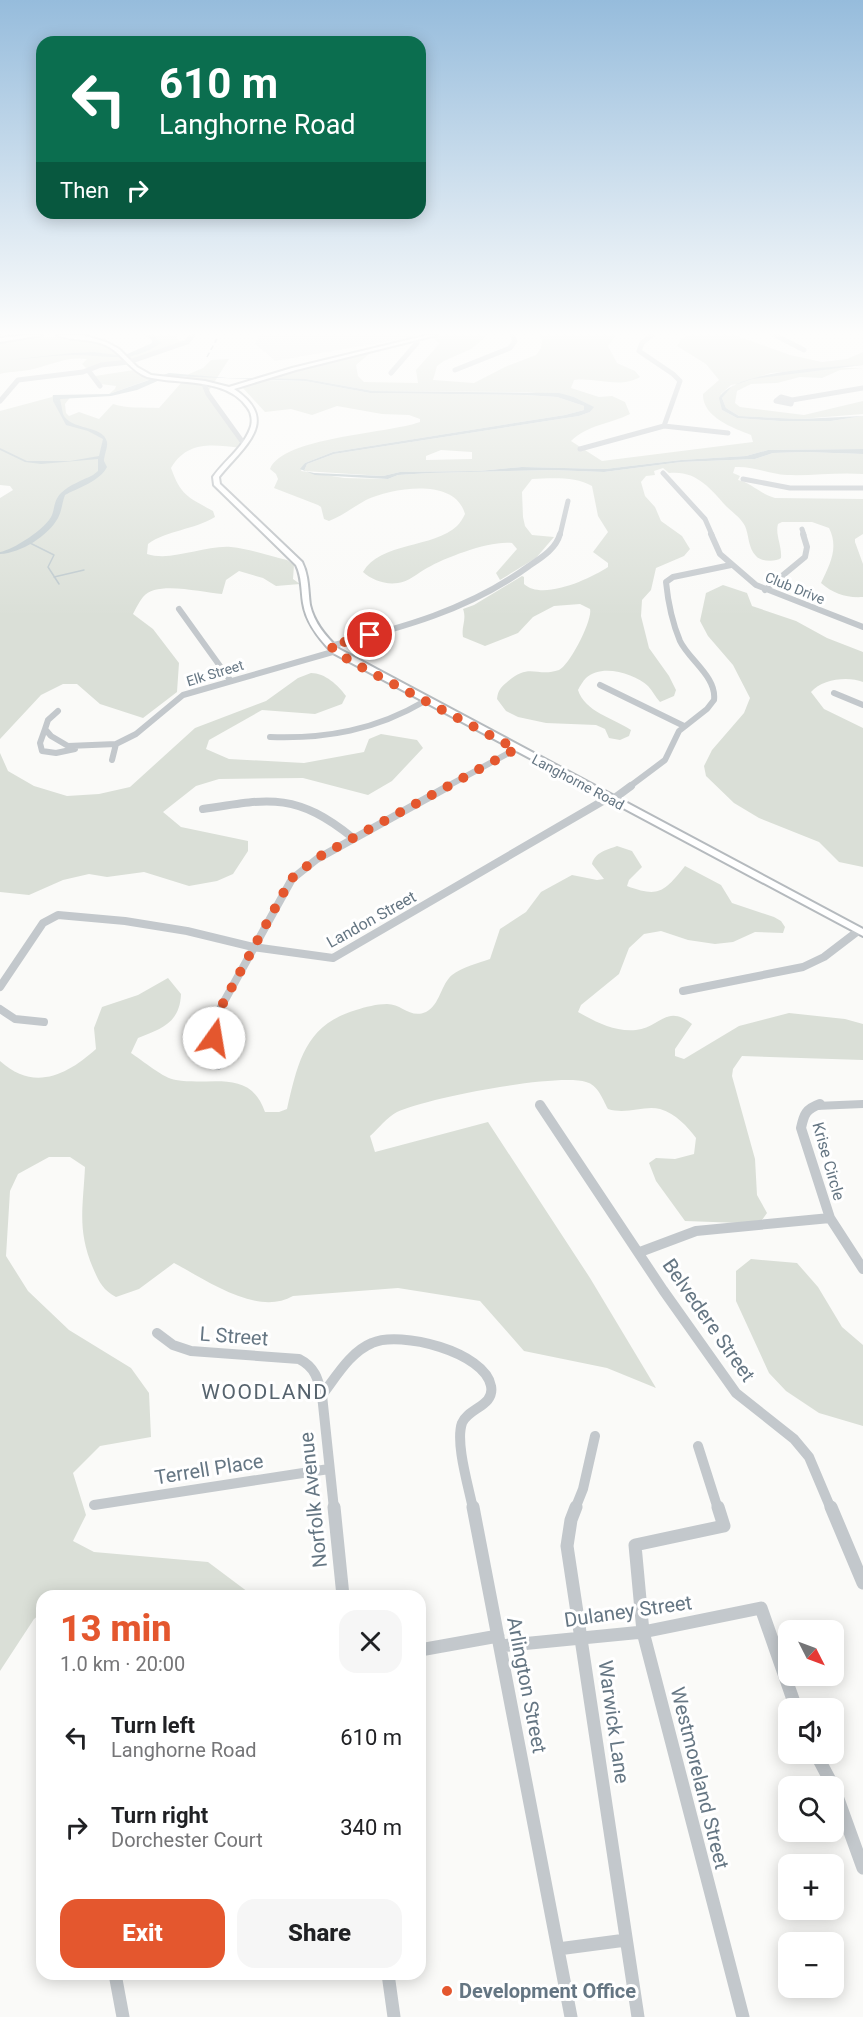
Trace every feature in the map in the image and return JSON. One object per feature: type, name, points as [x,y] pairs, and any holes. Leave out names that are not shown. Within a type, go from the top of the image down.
[{"type":"main road","name":"Langhorne Road","points":[[254,429],[216,477],[217,485],[299,564],[305,576],[310,615],[333,649],[426,701],[860,932]]},
{"type":"street","points":[[234,429],[244,444]]},
{"type":"street","points":[[580,449],[653,429]]},
{"type":"street","points":[[689,429],[728,434]]},
{"type":"street","name":"Club Drive","points":[[663,473],[705,519],[716,549],[731,565],[765,590],[863,627]]},
{"type":"street","points":[[743,479],[790,488],[863,488]]},
{"type":"street","name":"Elk Street","points":[[116,744],[136,734],[183,695],[428,618],[457,608],[481,596],[553,548],[559,538],[568,501]]},
{"type":"street","points":[[765,590],[805,557],[807,547],[802,529]]},
{"type":"street","name":"Landon Street","points":[[0,987],[44,922],[58,915],[125,921],[187,931],[253,946],[330,959],[610,799],[669,756],[675,737],[684,726],[712,704],[714,692],[681,643],[666,582],[673,577],[731,565]]},
{"type":"street","points":[[179,609],[230,680]]},
{"type":"street","points":[[600,685],[684,726]]},
{"type":"street","points":[[834,693],[863,705]]},
{"type":"street","points":[[270,737],[294,739],[358,730],[387,723],[426,701]]},
{"type":"street","points":[[58,711],[48,720],[39,741],[42,751],[57,753],[81,747],[116,744],[112,760]]},
{"type":"street","points":[[45,729],[61,743],[81,747]]},
{"type":"street","points":[[218,1066],[214,1038],[221,1007],[291,879],[317,858],[516,749]]},
{"type":"street","points":[[203,809],[260,801],[298,805],[323,816],[353,838]]},
{"type":"street","points":[[683,991],[803,967],[825,957],[860,932]]},
{"type":"street","points":[[0,1009],[15,1019],[44,1022]]},
{"type":"street","name":"Krise Circle","points":[[863,1104],[817,1105],[809,1108],[801,1119],[801,1128],[830,1218],[863,1269]]},
{"type":"street","name":"Belvedere Street","points":[[540,1105],[736,1393],[794,1439],[809,1457],[863,1583]]},
{"type":"street","points":[[640,1252],[697,1230],[808,1222],[830,1218]]},
{"type":"street","name":"L Street","points":[[157,1333],[172,1345],[191,1352],[299,1359],[312,1365]]},
{"type":"street","name":"Arlington Street","points":[[322,1395],[360,1351],[372,1342],[398,1337],[424,1343],[474,1361],[487,1374],[492,1393],[489,1400],[463,1420],[460,1432],[571,2017]]},
{"type":"street","name":"Norfolk Avenue","points":[[312,1365],[318,1373],[322,1395],[342,1590]]},
{"type":"street","name":"Warwick Lane","points":[[595,1436],[583,1489],[571,1521],[567,1546],[638,2017]]},
{"type":"street","name":"Westmoreland Street","points":[[698,1446],[724,1526],[635,1545],[643,1632],[743,2017]]},
{"type":"street","name":"Terrell Place","points":[[94,1505],[329,1469]]},
{"type":"street","name":"Dulaney Street","points":[[426,1649],[499,1641],[581,1638],[643,1632],[761,1608],[792,1698]]},
{"type":"street","points":[[844,1815],[863,1868]]},
{"type":"street","points":[[558,1949],[626,1940]]},
{"type":"street","points":[[116,1980],[123,2017]]},
{"type":"street","points":[[389,1980],[394,2017]]},
{"type":"shaded area","points":[[0,429],[234,429],[244,444],[241,448],[202,446],[185,453],[171,468],[178,485],[186,495],[213,511],[215,517],[155,539],[148,544],[147,554],[167,556],[221,547],[245,549],[287,560],[294,565],[293,579],[300,584],[276,586],[263,578],[239,571],[226,580],[222,594],[169,588],[150,592],[143,597],[133,614],[153,629],[179,663],[177,692],[143,718],[100,704],[77,684],[63,684],[41,695],[0,739],[0,498],[13,490],[10,486],[0,485]]},
{"type":"shaded area","points":[[81,429],[99,432],[107,442],[104,461],[107,467],[104,472],[94,480],[65,495],[58,518],[41,537],[25,547],[0,554],[29,538],[44,526],[52,515],[61,493],[98,471],[98,459],[41,464],[25,462],[0,448],[27,461],[70,461],[99,456],[103,439]]},
{"type":"shaded area","points":[[387,429],[476,429],[333,452],[305,463],[301,471],[344,478],[388,479],[398,475],[430,473],[552,470],[604,472],[681,462],[755,459],[773,453],[863,454],[863,474],[787,475],[742,467],[735,467],[733,473],[740,476],[738,480],[775,498],[863,499],[863,534],[855,539],[855,542],[863,564],[863,597],[840,594],[821,583],[830,563],[833,549],[829,528],[812,522],[782,522],[777,528],[781,558],[772,561],[761,559],[751,549],[743,523],[702,482],[687,474],[669,473],[663,468],[654,471],[655,475],[646,476],[641,482],[645,496],[655,507],[661,521],[682,536],[690,549],[684,556],[656,568],[651,590],[642,600],[641,616],[649,648],[669,676],[676,690],[674,696],[660,702],[650,688],[642,682],[618,672],[601,671],[586,678],[578,690],[587,704],[600,714],[631,730],[629,736],[620,740],[609,738],[605,729],[596,725],[546,723],[518,717],[506,711],[497,699],[500,690],[514,676],[521,673],[551,672],[563,667],[584,632],[590,609],[580,604],[554,606],[533,617],[518,633],[485,646],[463,637],[463,609],[474,605],[522,576],[524,584],[532,589],[554,589],[578,582],[608,567],[608,563],[593,552],[608,532],[598,516],[592,486],[571,479],[532,479],[522,492],[525,526],[532,535],[554,537],[536,558],[500,580],[496,573],[517,549],[512,543],[493,544],[457,554],[402,582],[388,583],[363,572],[371,562],[382,555],[447,533],[457,526],[465,514],[459,502],[449,495],[436,490],[406,489],[366,500],[329,521],[324,519],[321,507],[318,505],[274,488],[278,479],[270,469],[279,458],[314,443]]},
{"type":"shaded area","points":[[476,429],[494,429],[334,454],[307,464],[304,471],[300,469],[305,463],[333,452]]},
{"type":"shaded area","points":[[494,429],[588,429],[571,441],[602,461],[753,442],[751,435],[736,429],[863,429],[863,449],[768,450],[746,456],[681,460],[605,469],[522,467],[479,471],[400,472],[383,476],[304,471],[307,464],[334,454]],"holes":[[[441,450],[472,452],[472,459],[426,460],[426,456]]]},
{"type":"shaded area","points":[[863,449],[863,454],[773,453],[755,459],[681,462],[604,472],[552,470],[430,473],[398,475],[388,479],[315,475],[306,471],[383,476],[400,472],[479,471],[522,467],[605,469],[681,460],[746,456],[768,450]]},
{"type":"shaded area","points":[[723,585],[747,593],[752,606],[796,621],[827,638],[863,652],[863,682],[850,679],[836,680],[822,684],[811,692],[824,709],[863,728],[863,867],[839,862],[819,842],[759,818],[734,803],[706,776],[704,766],[712,750],[744,713],[750,698],[733,665],[708,636],[700,621],[706,593]]},
{"type":"shaded area","points":[[311,673],[326,677],[339,688],[346,696],[342,704],[315,714],[262,710],[209,740],[206,749],[229,759],[304,763],[364,752],[369,739],[381,734],[417,740],[423,748],[392,781],[368,795],[303,778],[219,779],[196,786],[163,812],[181,827],[248,841],[248,851],[233,874],[217,881],[189,886],[144,872],[107,877],[89,874],[63,880],[29,895],[0,892],[0,753],[8,771],[34,786],[67,796],[99,794],[130,787],[195,728],[266,701],[298,678]]},
{"type":"shaded area","points":[[617,846],[632,851],[642,867],[629,880],[627,886],[647,892],[660,890],[672,882],[685,866],[721,885],[732,903],[774,917],[785,927],[783,933],[755,932],[733,942],[715,944],[688,940],[661,931],[644,934],[629,948],[619,974],[581,1005],[578,1012],[606,1026],[628,1030],[644,1028],[669,1016],[683,1018],[692,1024],[675,1049],[675,1056],[684,1059],[739,1026],[789,1013],[845,1019],[863,1024],[863,1060],[742,1056],[733,1069],[732,1076],[755,1159],[757,1195],[767,1213],[762,1220],[741,1223],[685,1221],[656,1181],[649,1163],[656,1158],[675,1159],[694,1154],[696,1138],[676,1117],[660,1109],[615,1111],[608,1109],[597,1089],[586,1082],[571,1080],[521,1084],[435,1100],[397,1112],[370,1136],[375,1152],[488,1122],[590,1278],[656,1388],[607,1368],[524,1351],[480,1301],[398,1288],[293,1296],[279,1301],[264,1302],[232,1293],[174,1263],[139,1289],[116,1297],[99,1281],[85,1242],[82,1219],[85,1167],[70,1157],[49,1157],[18,1174],[10,1191],[6,1256],[28,1291],[69,1330],[131,1368],[149,1393],[151,1437],[100,1446],[73,1473],[86,1515],[73,1541],[94,1552],[208,1562],[245,1590],[36,1590],[36,1618],[0,1671],[0,1061],[25,1076],[38,1078],[62,1072],[96,1049],[94,1028],[102,1007],[138,995],[168,978],[181,994],[177,1012],[161,1028],[138,1038],[131,1053],[171,1079],[240,1084],[250,1089],[265,1112],[279,1112],[287,1109],[295,1076],[306,1048],[325,1025],[356,1010],[379,1005],[397,1006],[415,1014],[431,1009],[452,975],[466,967],[490,959],[500,929],[526,912],[541,892],[572,875],[597,880],[604,879],[592,864],[602,852]]},
{"type":"shaded area","points":[[751,1259],[797,1263],[818,1287],[842,1327],[863,1345],[863,1426],[819,1413],[786,1391],[769,1373],[736,1301],[736,1271]]},
{"type":"waterway","points":[[28,542],[54,555],[48,567],[54,577]]},
{"type":"waterway","points":[[54,577],[84,570]]},
{"type":"waterway","points":[[54,577],[59,584]]},
{"type":"place","name":"Development Office","points":[[447,1991]]},
{"type":"district","name":"WOODLAND","points":[[265,1392]]},
{"type":"route","points":[[214,1038],[221,1007],[291,879],[317,858],[516,749],[350,661],[330,646],[370,635]]}]
